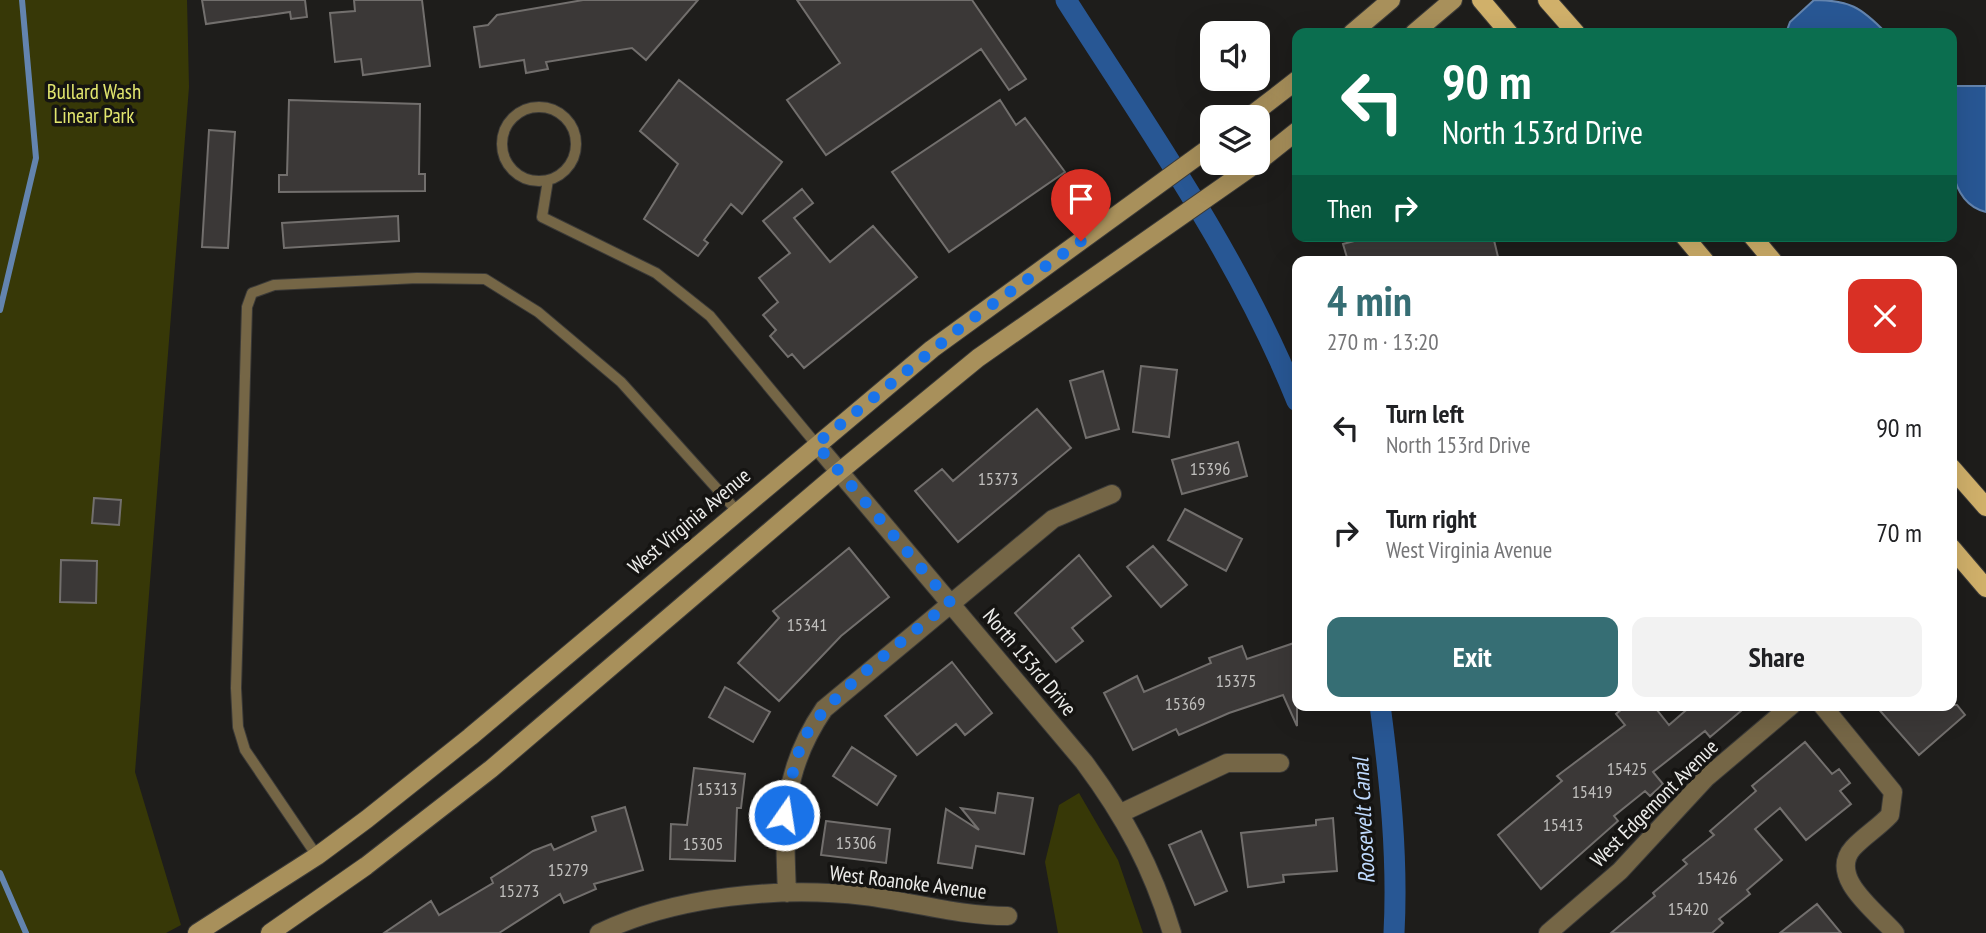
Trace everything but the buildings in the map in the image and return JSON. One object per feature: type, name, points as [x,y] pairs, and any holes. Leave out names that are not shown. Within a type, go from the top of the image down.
[{"type":"main road","points":[[1358,28],[1391,0]]},
{"type":"main road","points":[[1420,28],[1453,0]]},
{"type":"main road","points":[[1481,0],[1505,28]]},
{"type":"main road","points":[[1547,0],[1572,28]]},
{"type":"main road","points":[[1265,105],[1292,84]]},
{"type":"main road","points":[[1270,152],[1292,135]]},
{"type":"main road","name":"West Virginia Avenue","points":[[197,933],[317,856],[470,737],[816,444],[965,324],[1200,154]]},
{"type":"main road","points":[[270,933],[366,866],[491,769],[839,472],[989,350],[1240,175]]},
{"type":"main road","points":[[1689,242],[1701,256]]},
{"type":"main road","points":[[1757,242],[1769,256]]},
{"type":"main road","points":[[1957,474],[1986,507]]},
{"type":"main road","points":[[1957,554],[1986,588]]},
{"type":"street","name":"North 153rd Drive","points":[[816,444],[1084,762],[1121,813],[1156,883],[1172,933]]},
{"type":"street","points":[[787,893],[784,815],[796,760],[806,736],[824,709],[1053,519],[1112,494]]},
{"type":"street","name":"West Edgemont Avenue","points":[[1548,933],[1620,871],[1706,778],[1785,711]]},
{"type":"street","points":[[1827,711],[1888,783],[1894,802],[1890,815],[1853,848],[1845,859],[1844,871],[1849,883],[1895,933]]},
{"type":"street","points":[[1121,813],[1227,763],[1280,763]]},
{"type":"street","name":"West Roanoke Avenue","points":[[598,933],[660,912],[737,896],[787,893],[865,896],[974,916],[1007,916]]},
{"type":"lane","points":[[548,180],[523,178],[505,160],[502,136],[515,116],[525,110],[548,108],[568,121],[574,131],[574,155],[568,167],[548,180],[542,217],[656,273],[710,316],[816,444]]},
{"type":"lane","points":[[317,856],[245,750],[238,727],[236,688],[247,307],[251,293],[274,285],[417,278],[485,279],[538,312],[621,382],[737,511]]},
{"type":"green space","name":"Bullard Wash Linear Park","points":[[0,0],[187,0],[189,87],[135,772],[181,925],[166,933],[0,933]]},
{"type":"green space","points":[[1079,793],[1118,860],[1143,933],[1058,933],[1045,862],[1059,805]]},
{"type":"water","points":[[1814,0],[1854,7],[1881,28],[1788,28],[1790,22]]},
{"type":"water","points":[[1957,86],[1986,86],[1986,212],[1971,205],[1960,193],[1957,185]]},
{"type":"waterway","points":[[0,310],[36,158],[22,0]]},
{"type":"waterway","name":"Roosevelt Canal","points":[[1066,0],[1191,195],[1248,296],[1292,389]]},
{"type":"waterway","name":"Roosevelt Canal","points":[[1381,711],[1392,819],[1394,933]]},
{"type":"waterway","points":[[0,873],[26,933]]},
{"type":"route","points":[[784,815],[796,760],[806,736],[824,709],[950,602],[816,444],[932,349],[1081,241]]}]
